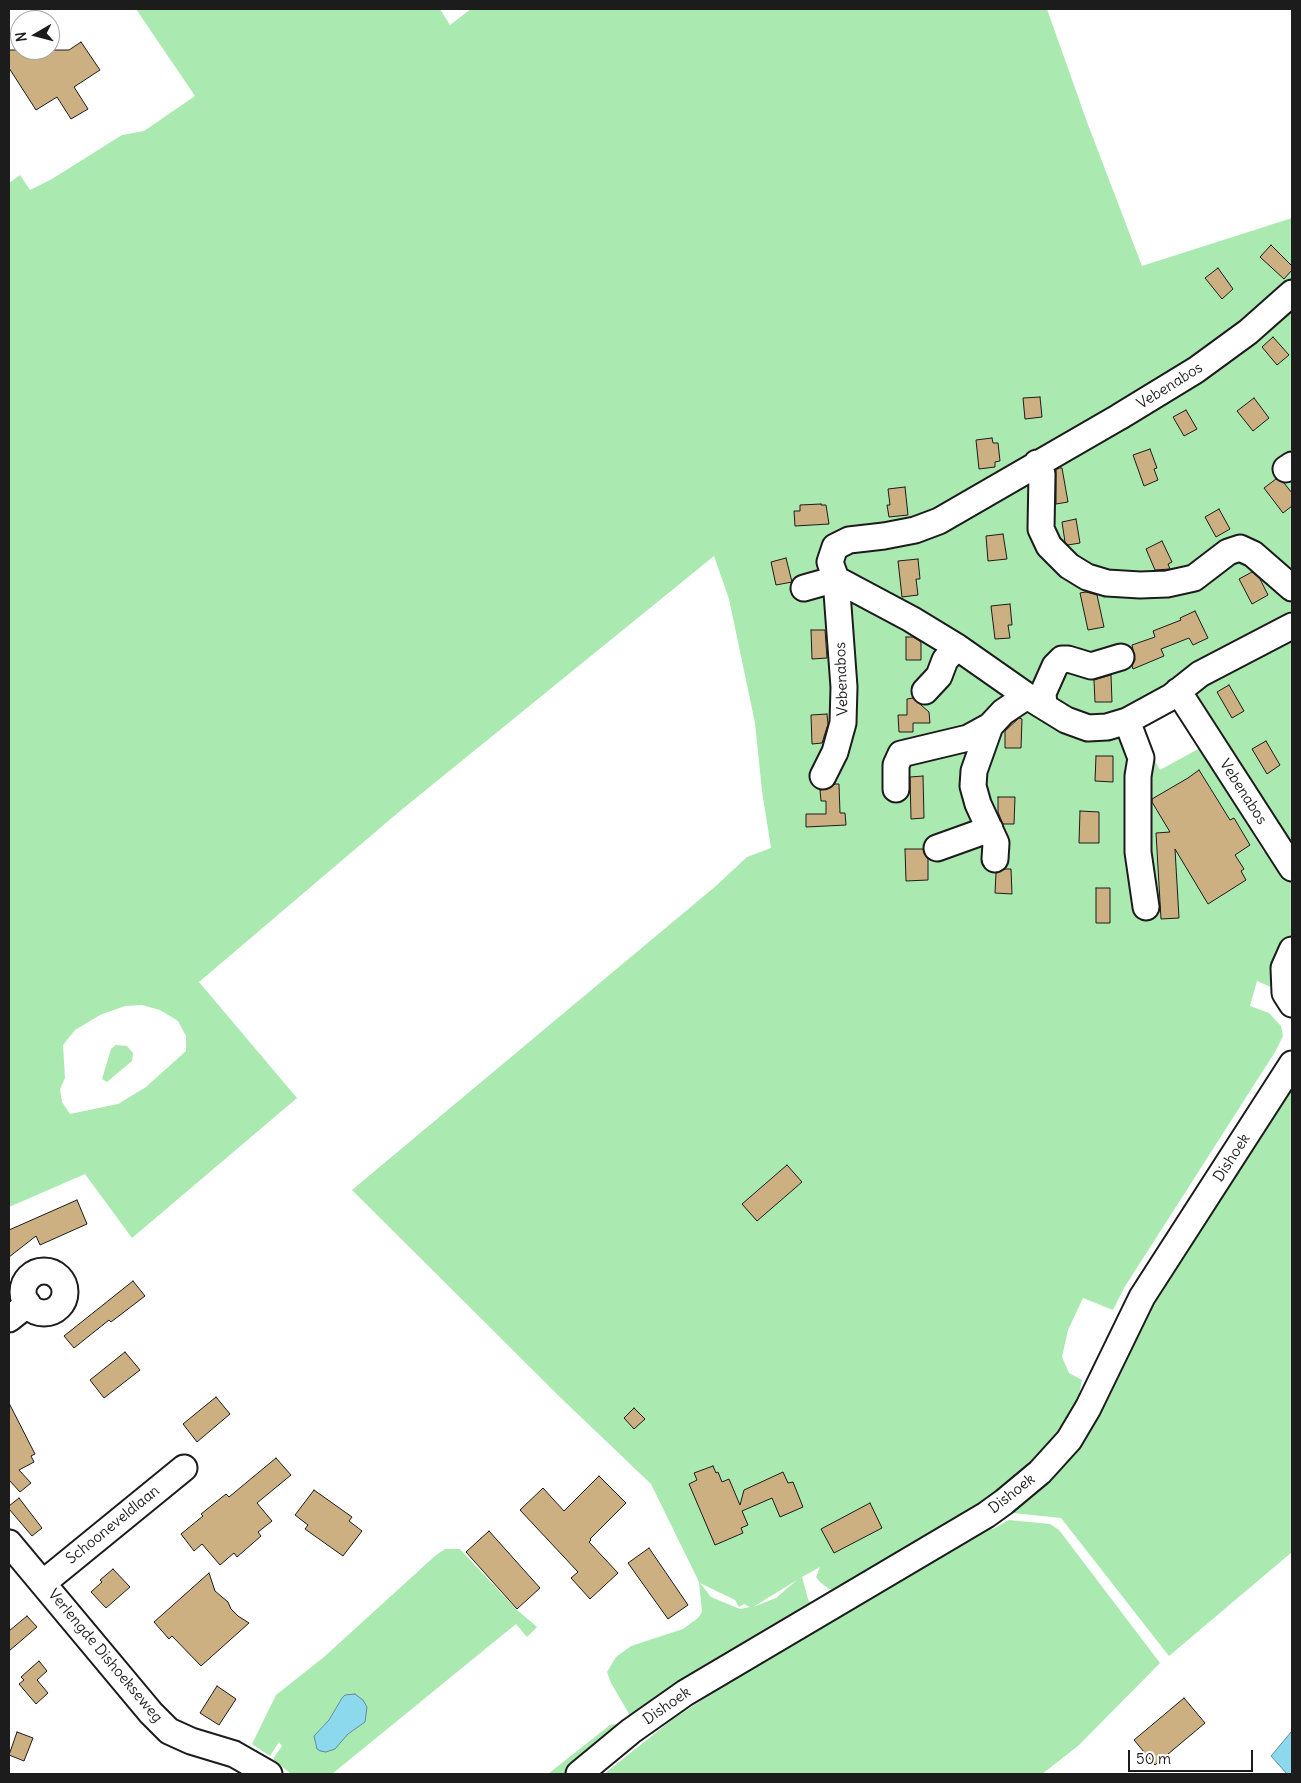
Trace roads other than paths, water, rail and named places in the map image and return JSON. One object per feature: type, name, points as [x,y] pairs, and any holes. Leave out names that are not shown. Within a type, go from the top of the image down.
[{"type":"street","name":"Vebenabos","points":[[823,776],[836,752],[843,723],[844,687],[836,579],[830,562],[835,547],[849,540],[915,530],[979,498],[1196,370],[1248,332],[1292,293]]},
{"type":"street","points":[[1037,463],[1042,474],[1041,529],[1049,546],[1069,566],[1087,577],[1107,583],[1167,584],[1194,578],[1228,552],[1240,548],[1253,554],[1292,588]]},
{"type":"street","points":[[804,588],[836,579],[911,619],[957,647],[1066,720],[1088,728],[1107,727],[1128,722],[1178,691],[1200,674],[1292,626]]},
{"type":"street","points":[[925,691],[939,676],[945,660],[957,647]]},
{"type":"street","points":[[896,789],[896,765],[901,754],[968,738],[990,726],[1003,712],[1035,701],[1043,693],[1055,666],[1062,659],[1091,666],[1121,657]]},
{"type":"street","name":"Vebenabos","points":[[1178,691],[1292,868]]},
{"type":"street","points":[[1128,722],[1141,758],[1138,776],[1138,852],[1146,907]]},
{"type":"street","points":[[990,726],[974,771],[972,786],[996,843],[995,859]]},
{"type":"street","points":[[937,848],[990,829]]},
{"type":"street","points":[[1292,950],[1284,968],[1285,993],[1292,1004]]},
{"type":"street","name":"Dishoek","points":[[579,1774],[631,1731],[685,1692],[986,1515],[1040,1472],[1069,1440],[1088,1408],[1142,1297],[1292,1064]]},
{"type":"street","name":"Schooneveldlaan","points":[[42,1583],[184,1468]]},
{"type":"street","name":"Verlengde Dishoekseweg","points":[[9,1543],[151,1713],[170,1732],[191,1741],[234,1754],[269,1774]]},
{"type":"water","points":[[355,1694],[363,1700],[367,1707],[365,1722],[348,1734],[335,1749],[326,1752],[320,1751],[317,1749],[314,1736],[329,1720],[342,1698],[345,1695]]},
{"type":"water","points":[[1292,1731],[1292,1774],[1287,1774],[1271,1756]]}]
